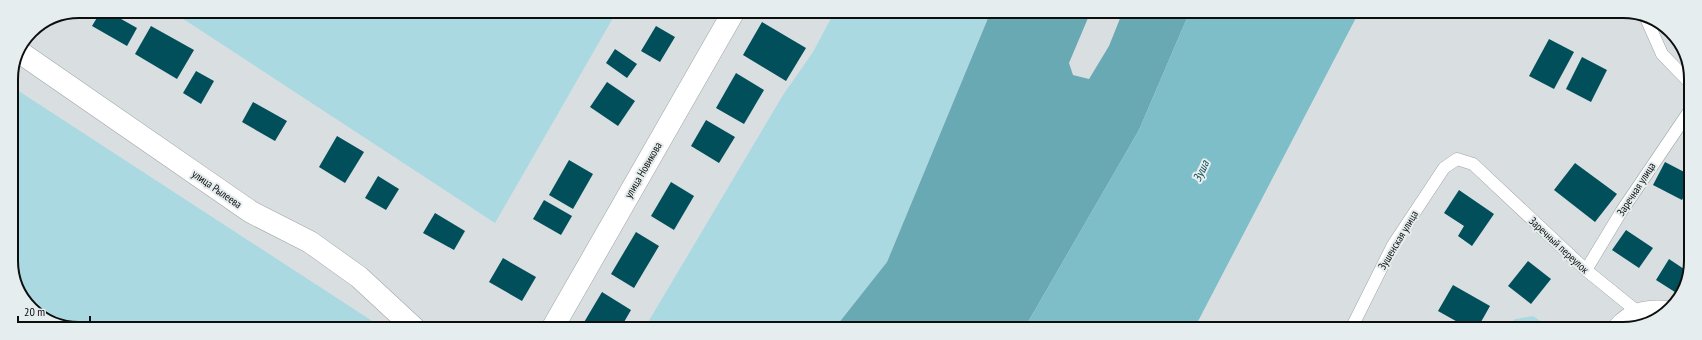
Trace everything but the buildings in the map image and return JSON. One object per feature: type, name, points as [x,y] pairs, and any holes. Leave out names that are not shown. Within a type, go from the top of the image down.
[{"type":"street","name":"улица Новикова","points":[[555,322],[730,18]]},
{"type":"street","name":"улица Рылеева","points":[[24,55],[250,212],[310,242],[360,278],[408,322]]},
{"type":"street","points":[[1623,322],[1639,313],[1658,311]]},
{"type":"lane","points":[[1648,23],[1662,54],[1684,77]]},
{"type":"lane","name":"Заречная улица","points":[[1586,270],[1621,212],[1684,119]]},
{"type":"lane","name":"Заречный переулок","points":[[1456,159],[1473,164],[1586,270],[1639,313]]},
{"type":"lane","name":"Зушенская улица","points":[[1354,322],[1393,245],[1444,168],[1456,159]]},
{"type":"shaded area","points":[[182,18],[613,18],[495,223]]},
{"type":"shaded area","points":[[831,18],[988,18],[887,262],[840,322],[648,322],[783,95],[813,52]]},
{"type":"shaded area","points":[[988,18],[1088,18],[1069,63],[1073,75],[1089,79],[1109,46],[1120,18],[1187,18],[1139,130],[1028,322],[840,322],[887,262]]},
{"type":"shaded area","points":[[18,91],[374,322],[79,322],[59,319],[45,312],[36,304],[24,288],[19,273]]},
{"type":"shaded area","points":[[1533,316],[1542,322],[1512,322],[1515,319]]},
{"type":"water","name":"Зуша","points":[[1187,18],[1356,18],[1198,322],[1028,322],[1139,130]]}]
